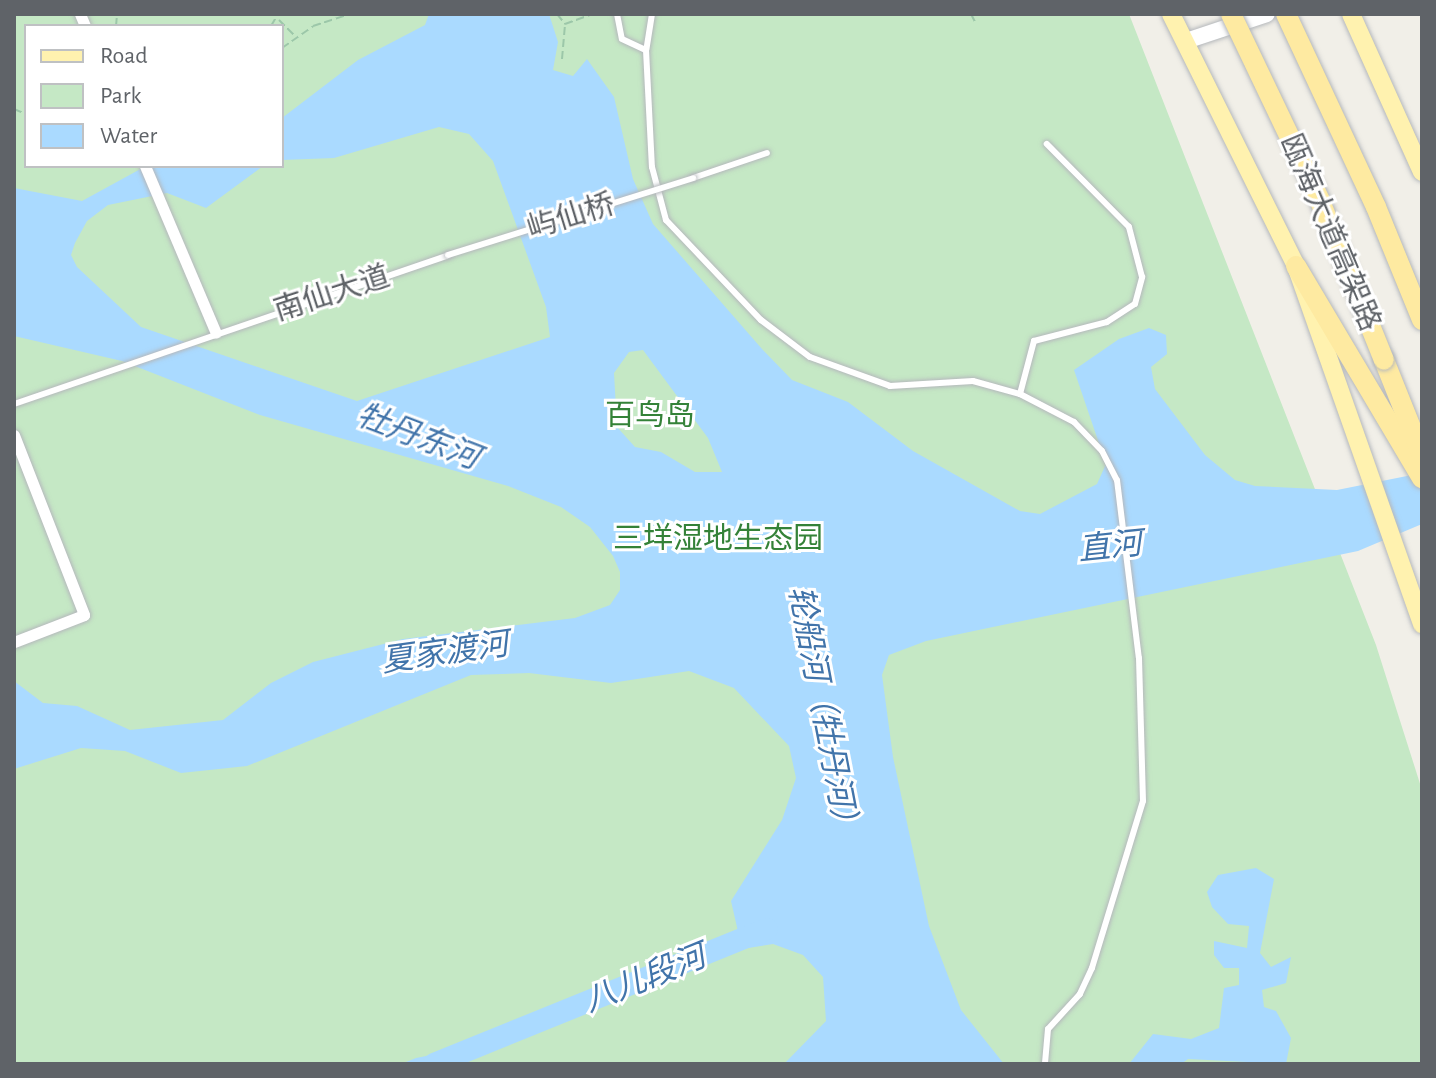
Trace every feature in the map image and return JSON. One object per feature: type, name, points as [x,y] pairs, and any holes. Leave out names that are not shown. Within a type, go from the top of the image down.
[{"type":"highway","name":"瓯海大道高架路","points":[[1231,14],[1320,201],[1384,360],[1416,451]]},
{"type":"highway","name":"瓯海大道高架路","points":[[1286,14],[1376,207],[1422,320]]},
{"type":"highway","points":[[1296,266],[1416,451],[1422,478]]},
{"type":"main road","points":[[1172,14],[1296,266],[1367,460],[1422,624]]},
{"type":"main road","points":[[1186,41],[1267,14]]},
{"type":"main road","points":[[1351,14],[1422,172]]},
{"type":"street","points":[[146,168],[216,333]]},
{"type":"street","points":[[14,435],[84,615],[14,642]]},
{"type":"lane","points":[[617,14],[622,39],[646,50]]},
{"type":"lane","points":[[652,14],[646,50],[652,167],[666,220],[761,320],[810,357],[890,386],[973,381],[1020,394],[1074,422],[1102,451],[1117,480],[1135,618],[1143,801],[1092,968],[1080,994],[1048,1029],[1045,1064]]},
{"type":"lane","points":[[1020,394],[1034,341],[1107,322],[1135,304],[1142,277],[1129,227],[1047,144]]},
{"type":"lane","name":"屿仙桥","points":[[448,255],[767,153]]},
{"type":"lane","name":"南仙大道","points":[[14,404],[448,255]]},
{"type":"path","points":[[278,14],[283,24]]},
{"type":"path","points":[[284,47],[313,26],[351,14]]},
{"type":"path","points":[[557,14],[565,24],[562,59]]},
{"type":"path","points":[[565,24],[593,14]]},
{"type":"path","points":[[971,14],[976,24]]},
{"type":"path","points":[[274,24],[279,20]]},
{"type":"path","points":[[284,25],[296,38]]},
{"type":"green space","name":"三垟湿地生态园","points":[[14,14],[1129,14],[1376,645],[1422,790],[1422,1064],[14,1064]]},
{"type":"water","points":[[429,14],[549,14],[558,42],[553,70],[573,76],[587,59],[614,97],[633,179],[653,224],[762,349],[792,380],[848,402],[913,451],[1020,511],[1040,514],[1097,484],[1106,464],[1074,370],[1119,339],[1149,328],[1166,335],[1167,354],[1151,367],[1155,389],[1205,455],[1235,480],[1255,486],[1337,490],[1422,473],[1422,524],[1358,551],[926,641],[889,655],[882,675],[893,757],[929,926],[961,1010],[1004,1064],[784,1064],[826,1021],[823,977],[803,955],[773,944],[742,949],[731,901],[782,820],[796,778],[789,746],[734,688],[689,671],[611,683],[529,673],[471,675],[247,766],[181,773],[125,751],[81,748],[14,769],[14,681],[43,703],[77,706],[130,730],[223,720],[271,683],[313,662],[403,639],[575,618],[610,605],[620,590],[620,572],[613,556],[590,527],[561,507],[508,486],[260,415],[122,361],[14,336],[14,188],[82,201],[142,168],[260,168],[206,208],[167,193],[108,205],[87,221],[71,255],[77,267],[141,327],[357,401],[550,337],[546,307],[493,161],[469,134],[439,127],[334,158],[284,160],[284,116],[358,60],[425,25]],"holes":[[[643,350],[708,438],[722,472],[695,472],[661,452],[635,447],[617,427],[614,373],[629,352]]]},
{"type":"water","points":[[1256,868],[1274,879],[1260,953],[1271,967],[1291,957],[1286,983],[1262,990],[1264,1007],[1276,1011],[1291,1038],[1286,1064],[1188,1059],[1181,1064],[1129,1064],[1153,1034],[1191,1039],[1219,1028],[1224,988],[1239,985],[1239,968],[1224,968],[1214,955],[1214,941],[1247,948],[1249,926],[1228,924],[1212,907],[1207,892],[1218,875]]},
{"type":"water","points":[[447,1052],[452,1064],[401,1064],[416,1058]]},
{"type":"waterway","name":"八儿段河","points":[[434,1064],[767,929]]},
{"type":"park label","name":"百鸟岛","points":[[650,416]]},
{"type":"water label","name":"牡丹东河","points":[[418,437]]},
{"type":"water label","name":"直河","points":[[1110,547]]},
{"type":"water label","name":"夏家渡河","points":[[445,653]]},
{"type":"water label","name":"轮船河（牡丹河）","points":[[823,712]]}]
